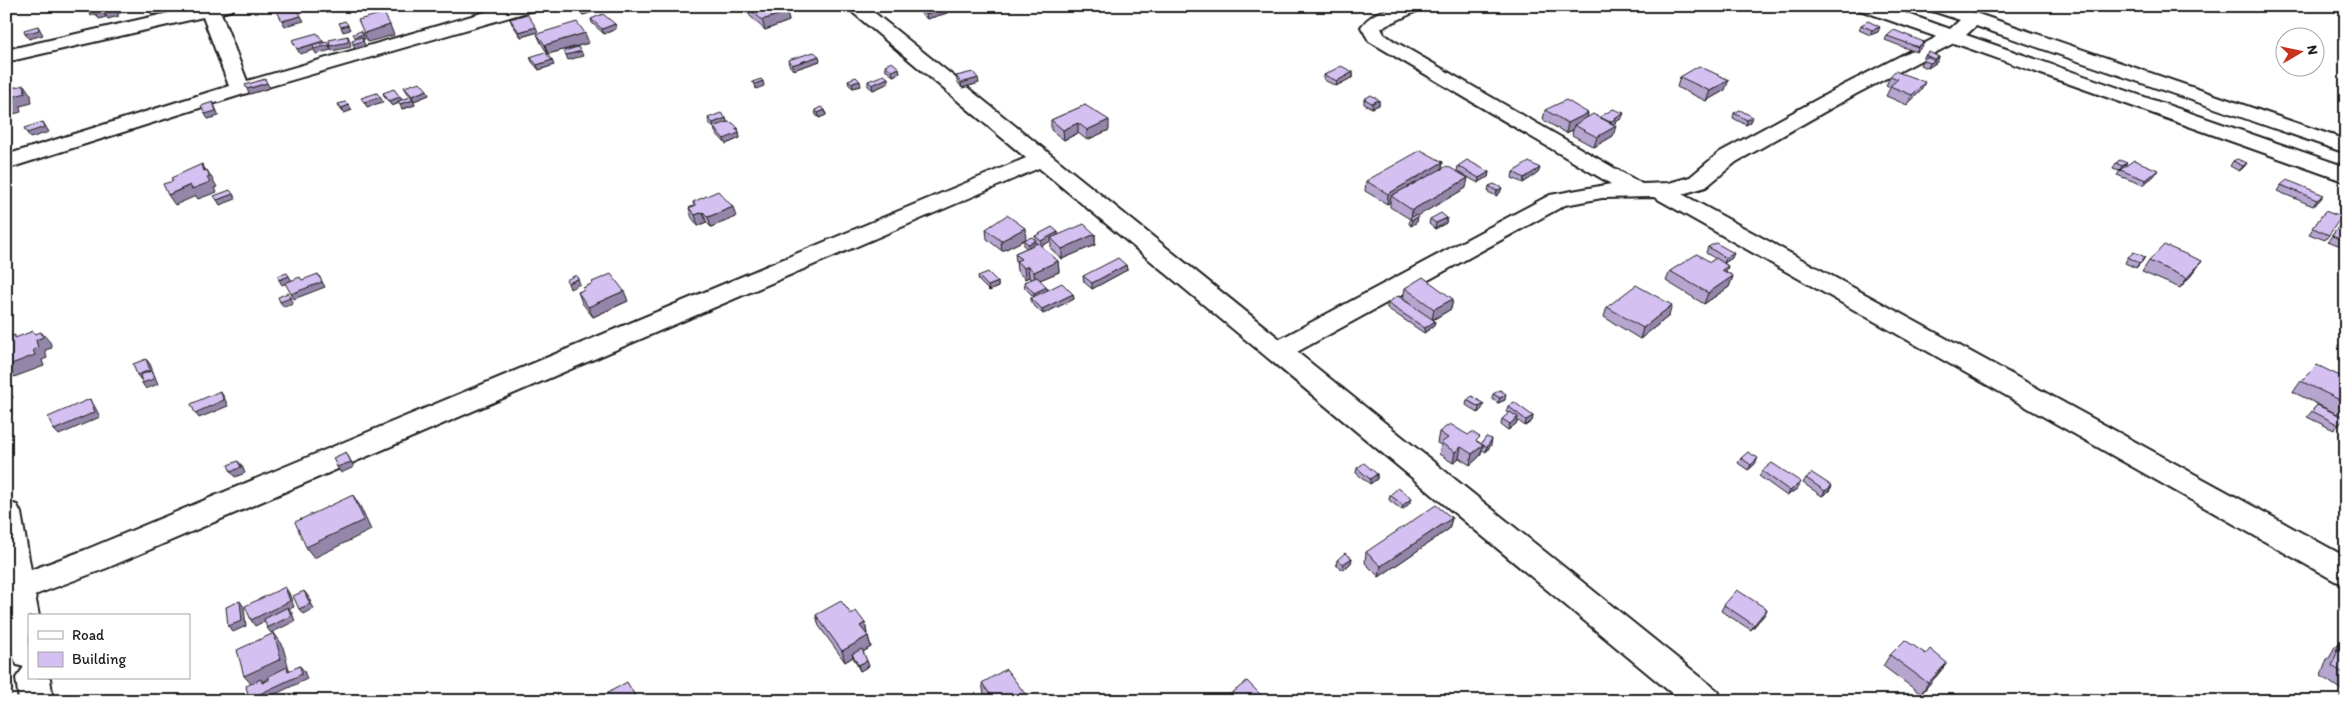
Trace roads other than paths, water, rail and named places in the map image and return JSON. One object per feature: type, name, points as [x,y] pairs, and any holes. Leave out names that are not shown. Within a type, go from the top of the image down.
[{"type":"street","points":[[6,162],[240,89],[527,6]]},
{"type":"street","points":[[854,6],[1706,701]]},
{"type":"street","points":[[1412,6],[1377,20],[1371,27],[1372,32],[1387,44],[1649,191],[2346,572]]},
{"type":"street","points":[[1867,6],[1952,37],[2076,78],[2167,113],[2346,176]]},
{"type":"street","points":[[1936,6],[2346,147]]},
{"type":"street","points":[[6,56],[215,8],[240,89]]},
{"type":"street","points":[[1279,351],[1558,200],[1602,191],[1649,191],[1679,188],[1698,182],[1733,154],[1952,37],[1974,19]]},
{"type":"street","points":[[18,588],[96,559],[1042,160]]},
{"type":"street","points":[[6,513],[28,649]]},
{"type":"street","points":[[32,680],[36,701]]}]
